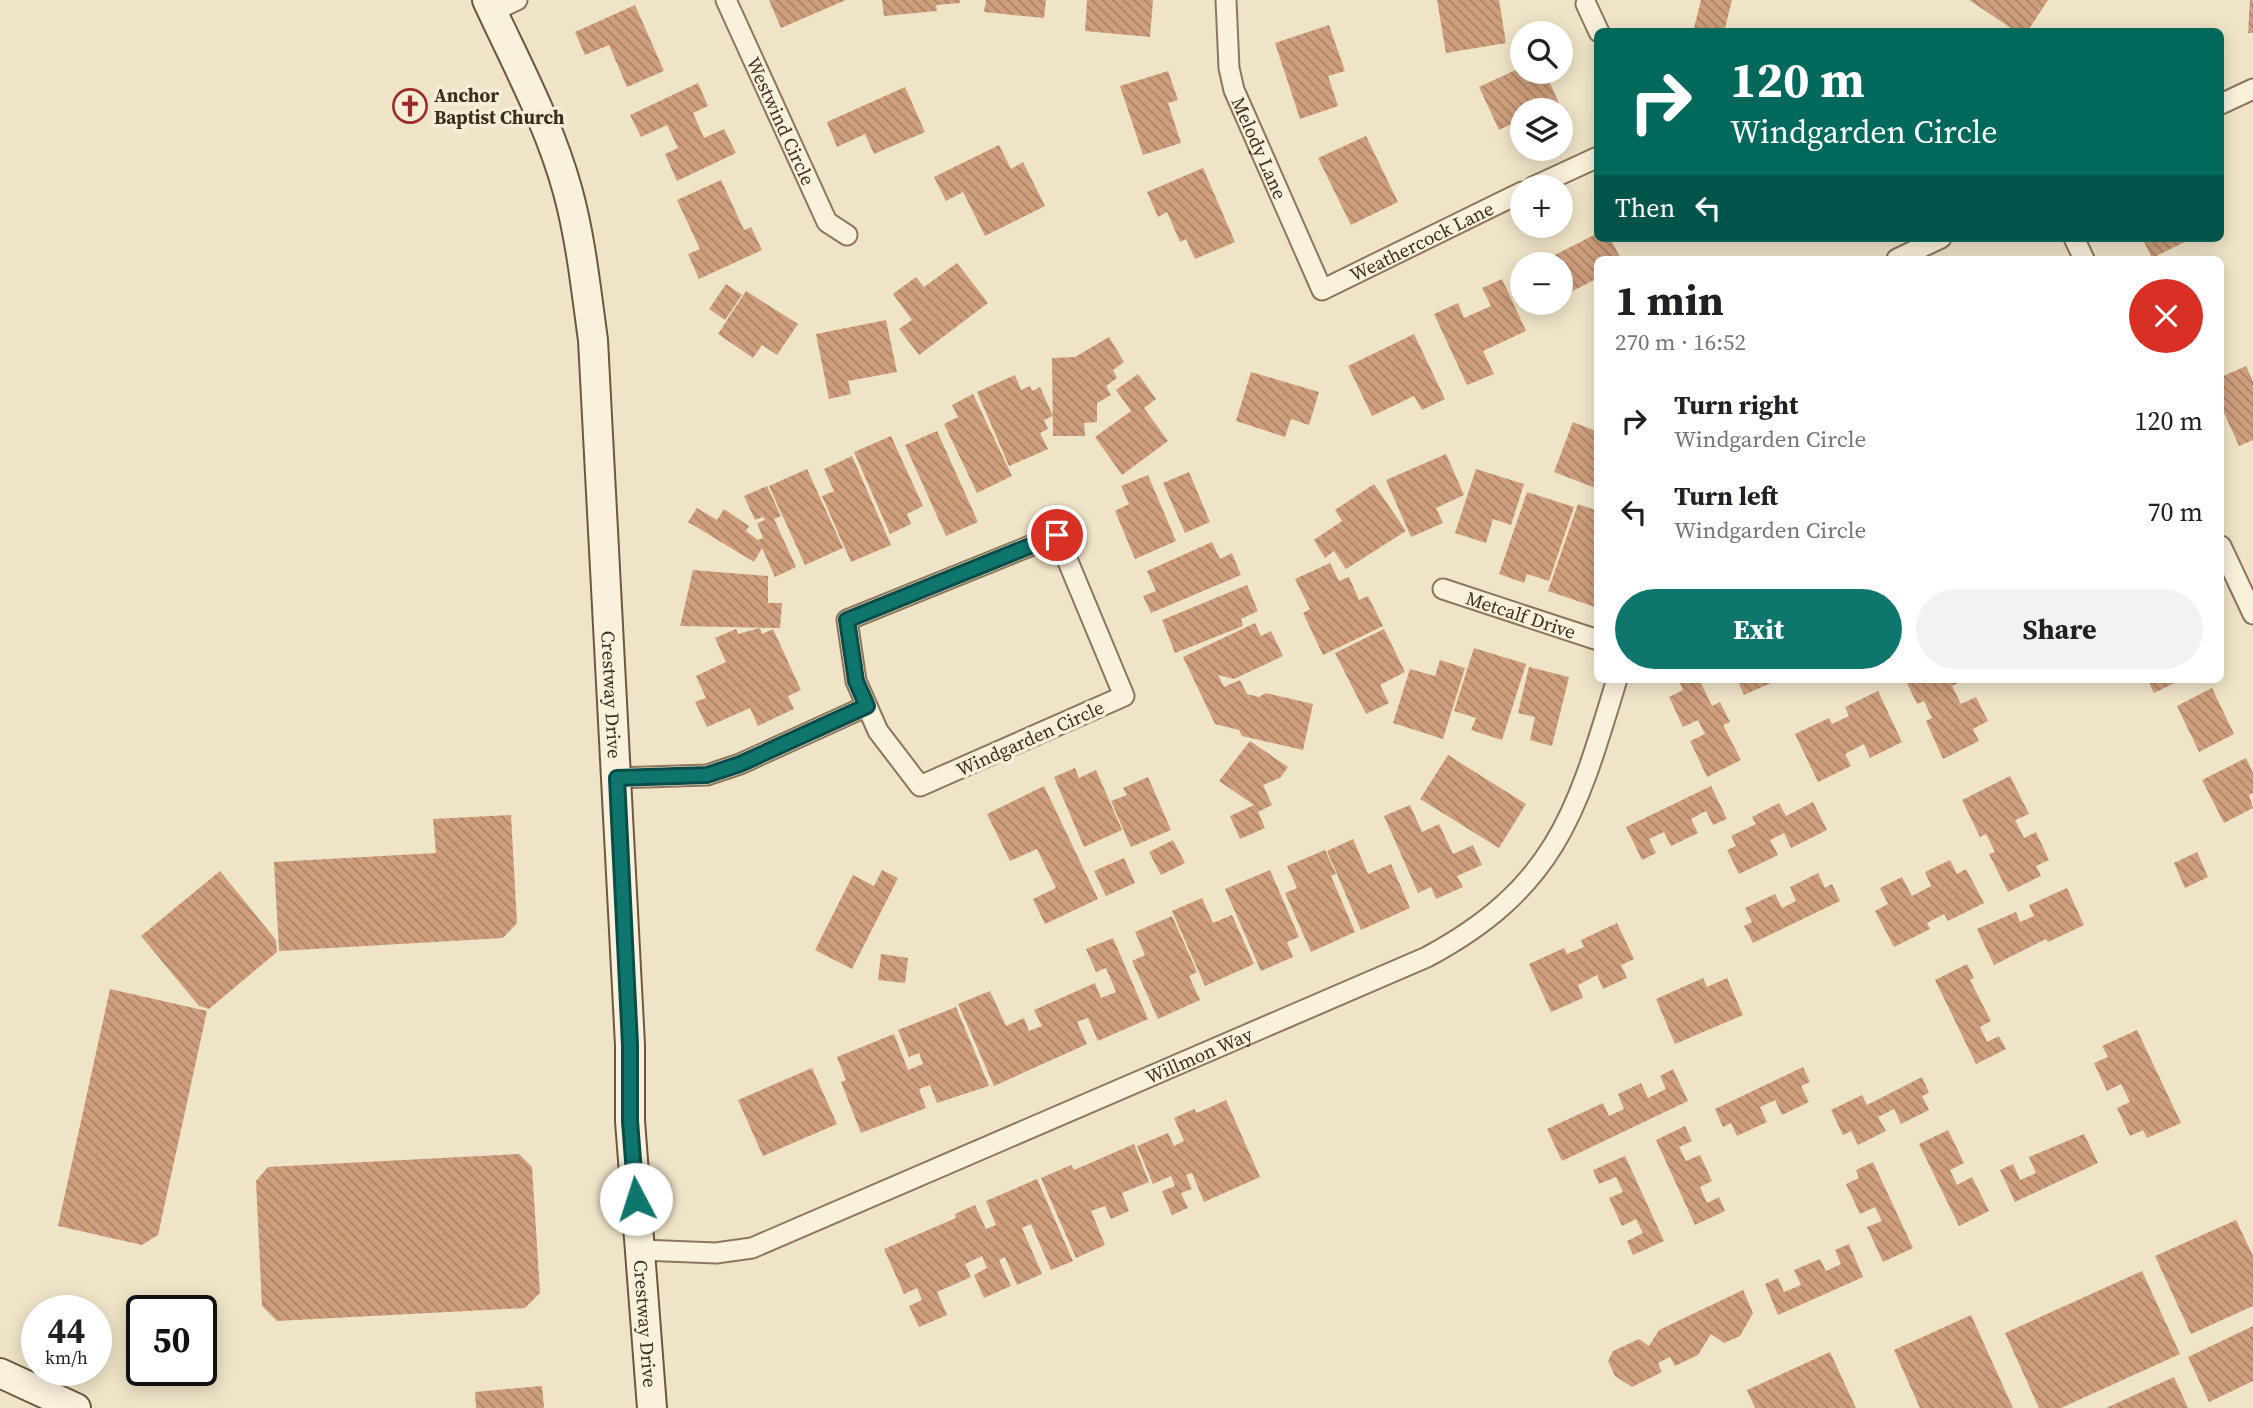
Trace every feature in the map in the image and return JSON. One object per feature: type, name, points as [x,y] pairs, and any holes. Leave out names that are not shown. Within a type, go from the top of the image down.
[{"type":"main road","name":"Crestway Drive","points":[[499,4],[568,191],[584,268],[593,340],[630,1045],[630,1121],[652,1408]]},
{"type":"main road","points":[[0,1373],[76,1408]]},
{"type":"street","name":"Westwind Circle","points":[[726,0],[827,222],[847,235]]},
{"type":"street","name":"Melody Lane","points":[[1226,0],[1229,68],[1234,90],[1322,290]]},
{"type":"street","points":[[1586,4],[1597,28]]},
{"type":"street","points":[[2224,103],[2253,89]]},
{"type":"street","points":[[1559,175],[1594,159]]},
{"type":"street","name":"Weathercock Lane","points":[[1322,290],[1510,198]]},
{"type":"street","points":[[1904,256],[1933,242]]},
{"type":"street","name":"Windgarden Circle","points":[[1057,535],[1124,696],[920,786],[878,731],[867,706],[856,681],[847,620],[1057,535]]},
{"type":"street","points":[[2224,552],[2253,614]]},
{"type":"street","name":"Metcalf Drive","points":[[1443,589],[1594,639]]},
{"type":"street","name":"Willmon Way","points":[[641,1251],[716,1253],[752,1248],[1457,941],[1513,897],[1547,857],[1564,830],[1587,776],[1617,683]]},
{"type":"street","points":[[617,778],[707,775],[740,764],[867,706]]},
{"type":"building","points":[[769,0],[846,0],[781,28]]},
{"type":"building","points":[[882,0],[960,0],[960,3],[936,5],[937,11],[884,16]]},
{"type":"building","points":[[986,0],[1046,0],[1044,18],[984,12]]},
{"type":"building","points":[[1087,0],[1153,0],[1150,37],[1085,31]]},
{"type":"building","points":[[1437,0],[1499,0],[1506,43],[1446,53]]},
{"type":"building","points":[[1701,0],[1732,0],[1725,28],[1694,28]]},
{"type":"building","points":[[1969,0],[2048,0],[2030,28],[2011,28]]},
{"type":"building","points":[[2250,0],[2253,0],[2253,33],[2248,33]]},
{"type":"building","points":[[635,5],[664,71],[627,87],[609,45],[585,55],[575,32]]},
{"type":"building","points":[[1329,25],[1345,71],[1328,76],[1338,106],[1300,119],[1275,43]]},
{"type":"building","points":[[1168,71],[1178,100],[1168,103],[1181,143],[1143,155],[1120,86]]},
{"type":"building","points":[[1510,73],[1510,84],[1550,84],[1557,98],[1510,98],[1510,125],[1499,130],[1479,87]]},
{"type":"building","points":[[698,83],[708,106],[693,113],[704,138],[724,129],[736,153],[677,181],[665,154],[678,148],[667,125],[641,137],[630,115]]},
{"type":"building","points":[[905,87],[925,132],[874,154],[865,134],[837,147],[827,122]]},
{"type":"building","points":[[1366,136],[1398,202],[1351,225],[1318,158]]},
{"type":"building","points":[[999,145],[1011,169],[1023,162],[1045,206],[985,236],[963,192],[946,201],[934,177]]},
{"type":"building","points":[[1203,168],[1235,242],[1195,259],[1186,239],[1180,242],[1167,212],[1158,217],[1147,192]]},
{"type":"building","points":[[721,180],[744,230],[751,227],[762,250],[699,279],[688,254],[700,249],[677,200]]},
{"type":"building","points":[[1594,235],[1594,242],[1612,242],[1619,256],[1594,256],[1594,280],[1573,291],[1573,252],[1561,252]]},
{"type":"building","points":[[2144,242],[2185,242],[2156,256],[2151,256]]},
{"type":"building","points":[[957,263],[988,303],[919,355],[899,329],[912,320],[893,294],[916,277],[924,287]]},
{"type":"building","points":[[1502,279],[1510,296],[1510,315],[1519,315],[1526,331],[1483,351],[1494,374],[1467,385],[1434,314],[1458,303],[1464,318],[1491,306],[1482,288]]},
{"type":"building","points":[[726,284],[742,295],[725,320],[709,309]]},
{"type":"building","points":[[746,291],[798,324],[777,355],[762,345],[753,358],[718,334]]},
{"type":"building","points":[[886,320],[897,372],[848,381],[851,394],[829,399],[816,334]]},
{"type":"building","points":[[1414,334],[1445,399],[1422,410],[1414,396],[1372,416],[1348,366]]},
{"type":"building","points":[[1109,337],[1124,362],[1113,370],[1117,378],[1106,386],[1111,395],[1097,403],[1097,422],[1084,423],[1085,436],[1053,436],[1052,358],[1075,357]]},
{"type":"building","points":[[2246,366],[2253,381],[2253,440],[2239,446],[2224,413],[2224,376]]},
{"type":"building","points":[[1251,372],[1319,392],[1309,425],[1291,419],[1285,437],[1236,421]]},
{"type":"building","points":[[1138,374],[1156,399],[1144,408],[1168,441],[1122,475],[1095,437],[1131,411],[1116,390]]},
{"type":"building","points":[[1015,375],[1021,390],[1030,386],[1032,391],[1040,387],[1053,416],[1044,420],[1048,429],[1040,433],[1048,449],[1009,466],[977,392]]},
{"type":"building","points":[[973,394],[1012,476],[977,493],[944,424],[958,417],[952,405]]},
{"type":"building","points":[[1573,422],[1594,430],[1594,487],[1554,472]]},
{"type":"building","points":[[937,431],[978,522],[946,536],[905,445]]},
{"type":"building","points":[[891,436],[923,506],[907,514],[911,524],[890,534],[854,452]]},
{"type":"building","points":[[1446,454],[1464,495],[1436,508],[1443,523],[1411,537],[1386,480]]},
{"type":"building","points":[[852,456],[891,545],[851,562],[822,496],[834,491],[824,469]]},
{"type":"building","points":[[807,469],[843,548],[805,565],[769,486]]},
{"type":"building","points":[[1476,469],[1524,484],[1511,525],[1493,519],[1486,543],[1455,533]]},
{"type":"building","points":[[1189,472],[1210,522],[1185,533],[1163,483]]},
{"type":"building","points":[[1148,475],[1176,541],[1135,559],[1115,511],[1129,504],[1121,486]]},
{"type":"building","points":[[1374,484],[1406,531],[1346,569],[1334,551],[1325,558],[1314,540],[1342,521],[1335,510]]},
{"type":"building","points":[[767,486],[781,516],[774,519],[796,567],[775,577],[762,548],[754,562],[688,522],[697,508],[717,520],[724,509],[749,526],[746,531],[758,540],[763,538],[757,523],[765,520],[763,517],[755,520],[744,496]]},
{"type":"building","points":[[1527,492],[1574,507],[1549,581],[1527,574],[1524,583],[1499,574]]},
{"type":"building","points":[[1578,504],[1594,510],[1594,607],[1548,591]]},
{"type":"building","points":[[1212,542],[1220,559],[1232,553],[1241,575],[1151,613],[1143,596],[1156,591],[1147,571]]},
{"type":"building","points":[[1330,563],[1339,581],[1349,577],[1359,600],[1368,596],[1383,626],[1323,655],[1303,613],[1310,609],[1295,579]]},
{"type":"building","points":[[693,570],[768,576],[768,603],[782,603],[780,628],[680,626]]},
{"type":"building","points":[[1247,585],[1258,611],[1241,619],[1243,626],[1175,653],[1162,620]]},
{"type":"building","points":[[1255,623],[1261,636],[1271,631],[1283,656],[1234,679],[1218,675],[1224,687],[1240,680],[1247,694],[1259,697],[1266,693],[1313,704],[1303,750],[1242,736],[1239,730],[1215,724],[1183,657]]},
{"type":"building","points":[[760,628],[762,634],[773,629],[801,690],[788,696],[794,709],[758,726],[750,708],[707,727],[695,702],[706,698],[696,676],[726,662],[715,638],[736,629],[738,634]]},
{"type":"building","points":[[1384,629],[1405,672],[1380,685],[1389,703],[1366,714],[1335,653]]},
{"type":"building","points":[[1474,648],[1526,664],[1502,740],[1471,730],[1476,718],[1454,711]]},
{"type":"building","points":[[1440,660],[1465,668],[1443,739],[1393,723],[1410,669],[1435,676]]},
{"type":"building","points":[[1529,667],[1569,677],[1552,746],[1530,740],[1535,717],[1518,713]]},
{"type":"building","points":[[1680,683],[1701,683],[1712,706],[1720,702],[1730,722],[1723,725],[1741,760],[1707,777],[1690,741],[1705,734],[1698,720],[1683,727],[1669,697],[1683,690]]},
{"type":"building","points":[[1739,683],[1771,683],[1744,695]]},
{"type":"building","points":[[1907,683],[1958,683],[1952,686],[1961,704],[1976,697],[1988,721],[1973,729],[1979,741],[1943,759],[1926,721],[1932,718],[1924,701],[1917,704]]},
{"type":"building","points":[[2149,683],[2175,683],[2154,693]]},
{"type":"building","points":[[2212,688],[2234,734],[2199,752],[2177,706]]},
{"type":"building","points":[[1878,691],[1902,742],[1870,758],[1864,744],[1845,754],[1851,766],[1818,782],[1795,734],[1829,718],[1832,724],[1849,716],[1845,707]]},
{"type":"building","points":[[1250,741],[1288,767],[1280,778],[1263,785],[1272,805],[1258,812],[1265,828],[1240,839],[1230,816],[1254,805],[1219,781]]},
{"type":"building","points":[[1448,755],[1526,804],[1499,848],[1420,799]]},
{"type":"building","points":[[2246,758],[2253,773],[2253,793],[2249,795],[2253,808],[2224,823],[2202,780]]},
{"type":"building","points":[[1075,768],[1079,778],[1096,770],[1122,830],[1084,847],[1054,777]]},
{"type":"building","points":[[2010,776],[2029,814],[2015,820],[2024,838],[2036,832],[2049,860],[2036,866],[2041,876],[2008,892],[1989,854],[1995,852],[1986,834],[1980,837],[1962,800]]},
{"type":"building","points":[[1148,777],[1171,830],[1131,847],[1111,801],[1127,795],[1123,788]]},
{"type":"building","points":[[1044,786],[1098,899],[1045,924],[1033,899],[1056,888],[1037,849],[1010,861],[987,814]]},
{"type":"building","points":[[1711,786],[1727,819],[1713,825],[1706,811],[1691,819],[1698,833],[1671,846],[1664,832],[1649,839],[1656,853],[1642,860],[1626,827]]},
{"type":"building","points":[[1813,802],[1827,830],[1791,848],[1784,833],[1770,840],[1778,855],[1739,874],[1727,850],[1736,846],[1731,836],[1756,824],[1752,817],[1779,803],[1786,816]]},
{"type":"building","points":[[1410,805],[1422,832],[1439,824],[1453,854],[1473,845],[1482,865],[1457,876],[1463,887],[1436,899],[1431,887],[1418,893],[1384,816]]},
{"type":"building","points":[[511,815],[517,923],[503,938],[279,951],[274,862],[436,853],[433,819]]},
{"type":"building","points":[[1353,839],[1368,874],[1391,864],[1410,908],[1361,930],[1327,851]]},
{"type":"building","points":[[1173,840],[1185,863],[1161,875],[1149,852]]},
{"type":"building","points":[[1325,850],[1336,874],[1331,876],[1355,932],[1311,952],[1285,893],[1297,888],[1287,866]]},
{"type":"building","points":[[2197,852],[2208,877],[2185,888],[2174,863]]},
{"type":"building","points":[[1124,858],[1135,883],[1106,896],[1094,871]]},
{"type":"building","points":[[1950,860],[1957,874],[1966,869],[1984,903],[1948,921],[1944,914],[1927,923],[1930,929],[1894,947],[1875,911],[1888,904],[1880,888],[1902,877],[1912,896],[1931,886],[1925,872]]},
{"type":"building","points":[[882,870],[898,878],[852,969],[815,950],[853,875],[874,886]]},
{"type":"building","points":[[1270,870],[1299,937],[1287,942],[1293,957],[1261,971],[1225,889]]},
{"type":"building","points":[[220,871],[276,940],[277,952],[209,1009],[199,1006],[141,936]]},
{"type":"building","points":[[1818,873],[1825,888],[1832,884],[1840,901],[1753,943],[1744,926],[1752,922],[1745,908],[1775,894],[1782,908],[1796,901],[1790,887]]},
{"type":"building","points":[[2067,888],[2084,925],[2048,942],[2046,939],[1994,965],[1977,929],[2016,912],[2020,922],[2034,916],[2029,905]]},
{"type":"building","points":[[1202,898],[1213,923],[1232,915],[1254,964],[1205,986],[1172,911]]},
{"type":"building","points":[[1172,916],[1197,972],[1189,976],[1200,1000],[1158,1019],[1132,961],[1145,955],[1135,932]]},
{"type":"building","points":[[1617,923],[1634,959],[1621,965],[1627,978],[1603,989],[1597,975],[1578,985],[1583,998],[1551,1012],[1529,964],[1564,948],[1567,954],[1584,947],[1581,940]]},
{"type":"building","points":[[1113,938],[1148,1019],[1098,1041],[1088,1018],[1077,1022],[1087,1044],[994,1086],[958,1004],[990,991],[1006,1026],[1024,1018],[1029,1031],[1042,1026],[1034,1010],[1095,983],[1101,998],[1116,992],[1106,968],[1096,972],[1086,949]]},
{"type":"building","points":[[881,954],[908,958],[905,983],[878,980]]},
{"type":"building","points":[[1967,964],[1974,978],[1970,980],[1991,1021],[1980,1027],[1987,1042],[1999,1036],[2006,1049],[1976,1064],[1935,980]]},
{"type":"building","points":[[1703,978],[1707,987],[1727,978],[1743,1015],[1675,1044],[1656,999]]},
{"type":"building","points":[[110,989],[207,1011],[158,1235],[142,1245],[58,1226]]},
{"type":"building","points":[[956,1007],[989,1086],[937,1103],[930,1085],[919,1089],[926,1108],[861,1133],[841,1082],[846,1080],[837,1057],[894,1034],[908,1070],[923,1064],[919,1053],[909,1057],[898,1030]]},
{"type":"building","points":[[2137,1030],[2181,1123],[2147,1138],[2143,1130],[2130,1136],[2117,1108],[2130,1102],[2121,1084],[2107,1091],[2094,1063],[2108,1057],[2102,1046]]},
{"type":"building","points":[[1803,1067],[1810,1082],[1801,1086],[1809,1102],[1782,1115],[1775,1100],[1760,1107],[1767,1122],[1737,1136],[1731,1123],[1723,1127],[1715,1109]]},
{"type":"building","points":[[812,1068],[837,1124],[763,1156],[738,1100]]},
{"type":"building","points":[[1673,1069],[1688,1101],[1562,1161],[1547,1129],[1603,1103],[1609,1116],[1624,1109],[1618,1094],[1641,1083],[1648,1098],[1666,1089],[1660,1076]]},
{"type":"building","points":[[1922,1077],[1929,1093],[1922,1096],[1929,1110],[1901,1124],[1894,1109],[1878,1117],[1886,1131],[1858,1145],[1851,1131],[1843,1135],[1831,1110],[1862,1095],[1867,1105]]},
{"type":"building","points":[[1226,1100],[1260,1177],[1204,1202],[1192,1173],[1186,1175],[1192,1189],[1181,1193],[1188,1208],[1172,1215],[1162,1191],[1175,1186],[1171,1176],[1153,1184],[1137,1146],[1168,1133],[1174,1146],[1184,1141],[1174,1118],[1194,1109],[1197,1113]]},
{"type":"building","points":[[1685,1126],[1692,1141],[1679,1147],[1686,1161],[1700,1155],[1712,1181],[1700,1187],[1707,1203],[1719,1197],[1725,1211],[1695,1225],[1656,1140]]},
{"type":"building","points":[[1948,1130],[1964,1163],[1950,1170],[1957,1185],[1972,1177],[1989,1211],[1959,1226],[1919,1144]]},
{"type":"building","points":[[2084,1134],[2098,1163],[2015,1202],[2000,1170],[2013,1164],[2020,1180],[2036,1173],[2029,1157]]},
{"type":"building","points":[[1134,1144],[1149,1182],[1122,1193],[1129,1211],[1111,1219],[1105,1206],[1091,1211],[1105,1245],[1076,1258],[1041,1178],[1071,1165],[1074,1170]]},
{"type":"building","points":[[519,1154],[532,1167],[540,1293],[525,1308],[277,1321],[262,1306],[256,1181],[268,1167]]},
{"type":"building","points":[[1625,1156],[1664,1241],[1633,1255],[1627,1241],[1643,1233],[1636,1219],[1622,1226],[1609,1198],[1623,1192],[1616,1177],[1599,1184],[1593,1170]]},
{"type":"building","points":[[1873,1162],[1913,1248],[1883,1262],[1867,1227],[1882,1221],[1875,1207],[1860,1214],[1846,1184],[1859,1178],[1856,1170]]},
{"type":"building","points":[[1037,1179],[1073,1261],[1051,1270],[1031,1224],[1022,1228],[1042,1274],[1017,1285],[1005,1257],[999,1260],[1011,1286],[984,1298],[974,1275],[987,1268],[982,1256],[965,1264],[971,1277],[937,1292],[947,1315],[919,1327],[909,1306],[922,1300],[917,1288],[904,1294],[884,1249],[956,1218],[955,1214],[975,1205],[986,1229],[996,1225],[986,1201]]},
{"type":"building","points":[[2236,1220],[2253,1256],[2253,1306],[2191,1334],[2155,1256]]},
{"type":"building","points":[[1849,1244],[1863,1277],[1778,1315],[1765,1284],[1778,1278],[1784,1292],[1801,1285],[1794,1270],[1820,1259],[1826,1271],[1841,1264],[1835,1250]]},
{"type":"building","points":[[2142,1271],[2180,1354],[2061,1408],[2039,1408],[2005,1333]]},
{"type":"building","points":[[1743,1290],[1753,1313],[1740,1336],[1724,1343],[1711,1334],[1698,1355],[1675,1366],[1670,1357],[1658,1363],[1662,1372],[1632,1387],[1615,1376],[1608,1361],[1613,1351],[1639,1339],[1649,1346],[1659,1330]]},
{"type":"building","points":[[1971,1315],[2013,1408],[1920,1408],[1894,1350]]},
{"type":"building","points":[[2253,1326],[2253,1381],[2209,1402],[2188,1357]]},
{"type":"building","points":[[1830,1352],[1856,1408],[1755,1408],[1747,1390]]},
{"type":"building","points":[[2174,1377],[2188,1408],[2106,1408]]},
{"type":"building","points":[[542,1386],[544,1408],[476,1408],[475,1392]]},
{"type":"place","name":"Anchor Baptist Church","points":[[410,106]]},
{"type":"route","points":[[636,1199],[630,1121],[630,1045],[617,778],[707,775],[740,764],[867,706],[856,681],[847,620],[1057,535]]}]
